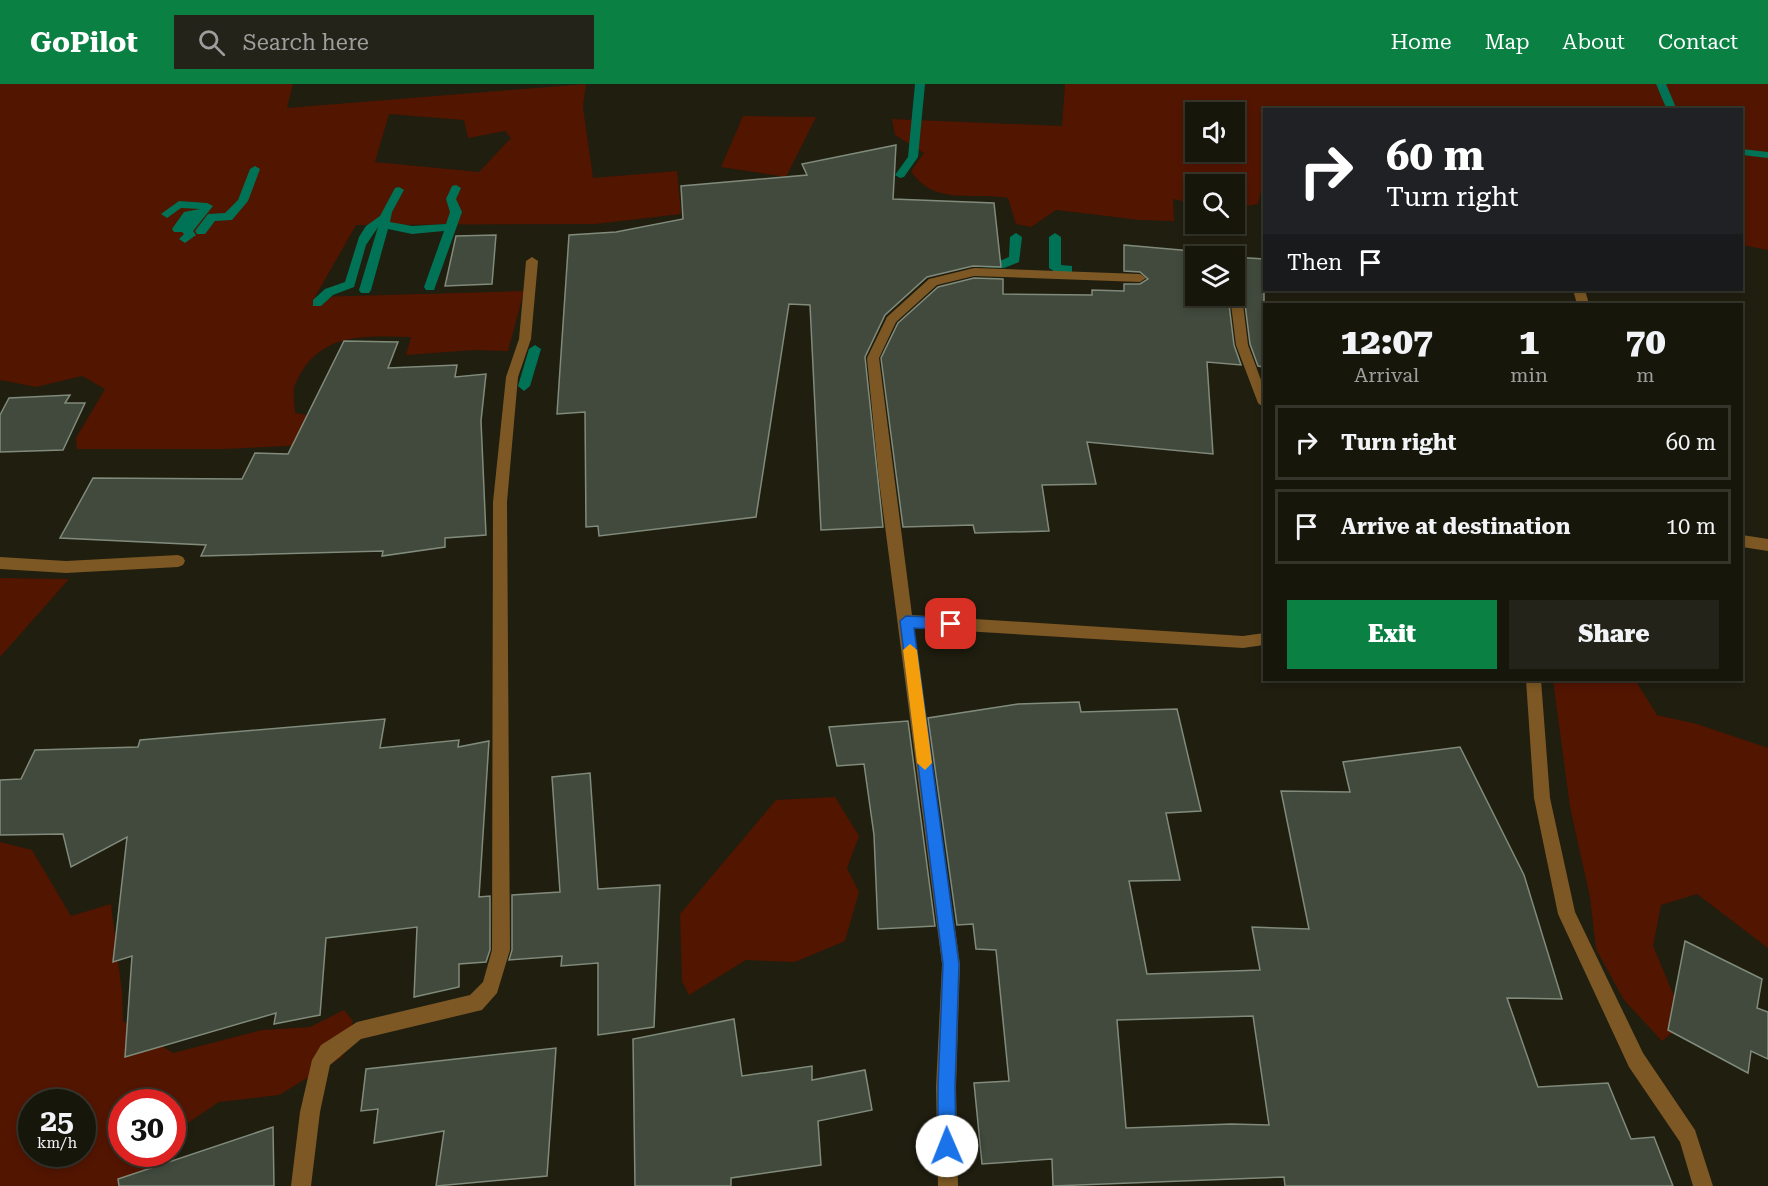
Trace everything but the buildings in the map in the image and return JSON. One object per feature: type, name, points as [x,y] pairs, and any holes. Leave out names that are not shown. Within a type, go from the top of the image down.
[{"type":"street","points":[[301,1186],[310,1112],[321,1060],[327,1052],[357,1031],[475,1003],[491,987],[501,950],[500,502],[512,377],[525,339],[532,261]]},
{"type":"street","points":[[948,1186],[946,1087],[951,964],[880,432],[873,358],[891,320],[933,282],[974,272],[1140,278]]},
{"type":"street","points":[[1237,306],[1242,345],[1263,401]]},
{"type":"street","points":[[1743,541],[1768,545]]},
{"type":"street","points":[[0,563],[66,567],[178,561]]},
{"type":"street","points":[[906,621],[1243,642],[1263,639]]},
{"type":"street","points":[[1533,681],[1542,798],[1567,914],[1635,1060],[1688,1137],[1703,1186]]},
{"type":"shaded area","points":[[0,84],[293,84],[287,108],[586,84],[583,107],[593,178],[677,171],[681,214],[595,224],[356,225],[315,297],[524,291],[508,351],[474,350],[406,355],[411,337],[359,338],[328,346],[304,368],[295,385],[295,413],[319,417],[308,445],[223,449],[77,449],[76,438],[105,389],[82,376],[36,387],[0,380]],"holes":[[[389,114],[464,120],[468,138],[505,131],[511,138],[479,172],[375,162]]]},
{"type":"shaded area","points":[[1065,84],[1768,84],[1768,250],[1743,245],[1743,108],[1263,108],[1263,182],[1258,204],[1245,206],[1245,174],[1185,174],[1185,202],[1173,199],[1174,221],[1140,220],[1056,210],[1031,227],[1016,224],[1008,198],[942,193],[920,182],[911,171],[924,153],[895,135],[892,119],[1062,126]]},
{"type":"shaded area","points":[[743,116],[816,117],[786,177],[721,167]]},
{"type":"shaded area","points":[[0,578],[69,579],[0,657]]},
{"type":"shaded area","points":[[1553,681],[1636,681],[1657,715],[1697,724],[1768,748],[1768,948],[1697,894],[1661,905],[1653,946],[1685,1022],[1662,1041],[1624,1000],[1596,949],[1590,897],[1570,807]]},
{"type":"shaded area","points":[[835,797],[859,836],[847,868],[859,892],[845,941],[795,962],[746,960],[689,995],[682,981],[680,914],[776,800]]},
{"type":"shaded area","points":[[0,842],[32,850],[71,916],[111,904],[122,992],[123,1021],[173,1053],[262,1030],[310,1027],[344,1010],[353,1021],[342,1057],[279,1095],[219,1102],[186,1124],[186,1089],[108,1089],[108,1167],[165,1167],[163,1186],[0,1186]]},
{"type":"waterway","points":[[900,175],[913,157],[920,84]]},
{"type":"waterway","points":[[1661,84],[1671,108]]},
{"type":"waterway","points":[[1743,152],[1768,155]]},
{"type":"waterway","points":[[201,231],[212,217],[228,217],[243,201],[255,169]]},
{"type":"waterway","points":[[430,287],[456,212],[451,199],[456,188]]},
{"type":"waterway","points":[[384,225],[386,212],[399,190]]},
{"type":"waterway","points":[[167,214],[179,204],[207,206],[202,214],[188,214],[178,229]]},
{"type":"waterway","points":[[185,239],[190,235],[187,231],[200,217]]},
{"type":"waterway","points":[[317,303],[329,292],[350,284],[364,237],[376,222],[385,218]]},
{"type":"waterway","points":[[365,290],[384,225]]},
{"type":"waterway","points":[[384,225],[412,230],[450,227]]},
{"type":"waterway","points":[[982,264],[1004,264],[1015,259],[1016,237]]},
{"type":"waterway","points":[[1055,237],[1055,268],[1068,269]]},
{"type":"waterway","points":[[524,386],[535,349]]},
{"type":"slow traffic","points":[[910,650],[925,763]]},
{"type":"route","points":[[947,1146],[946,1087],[951,964],[906,621],[951,624]]}]
